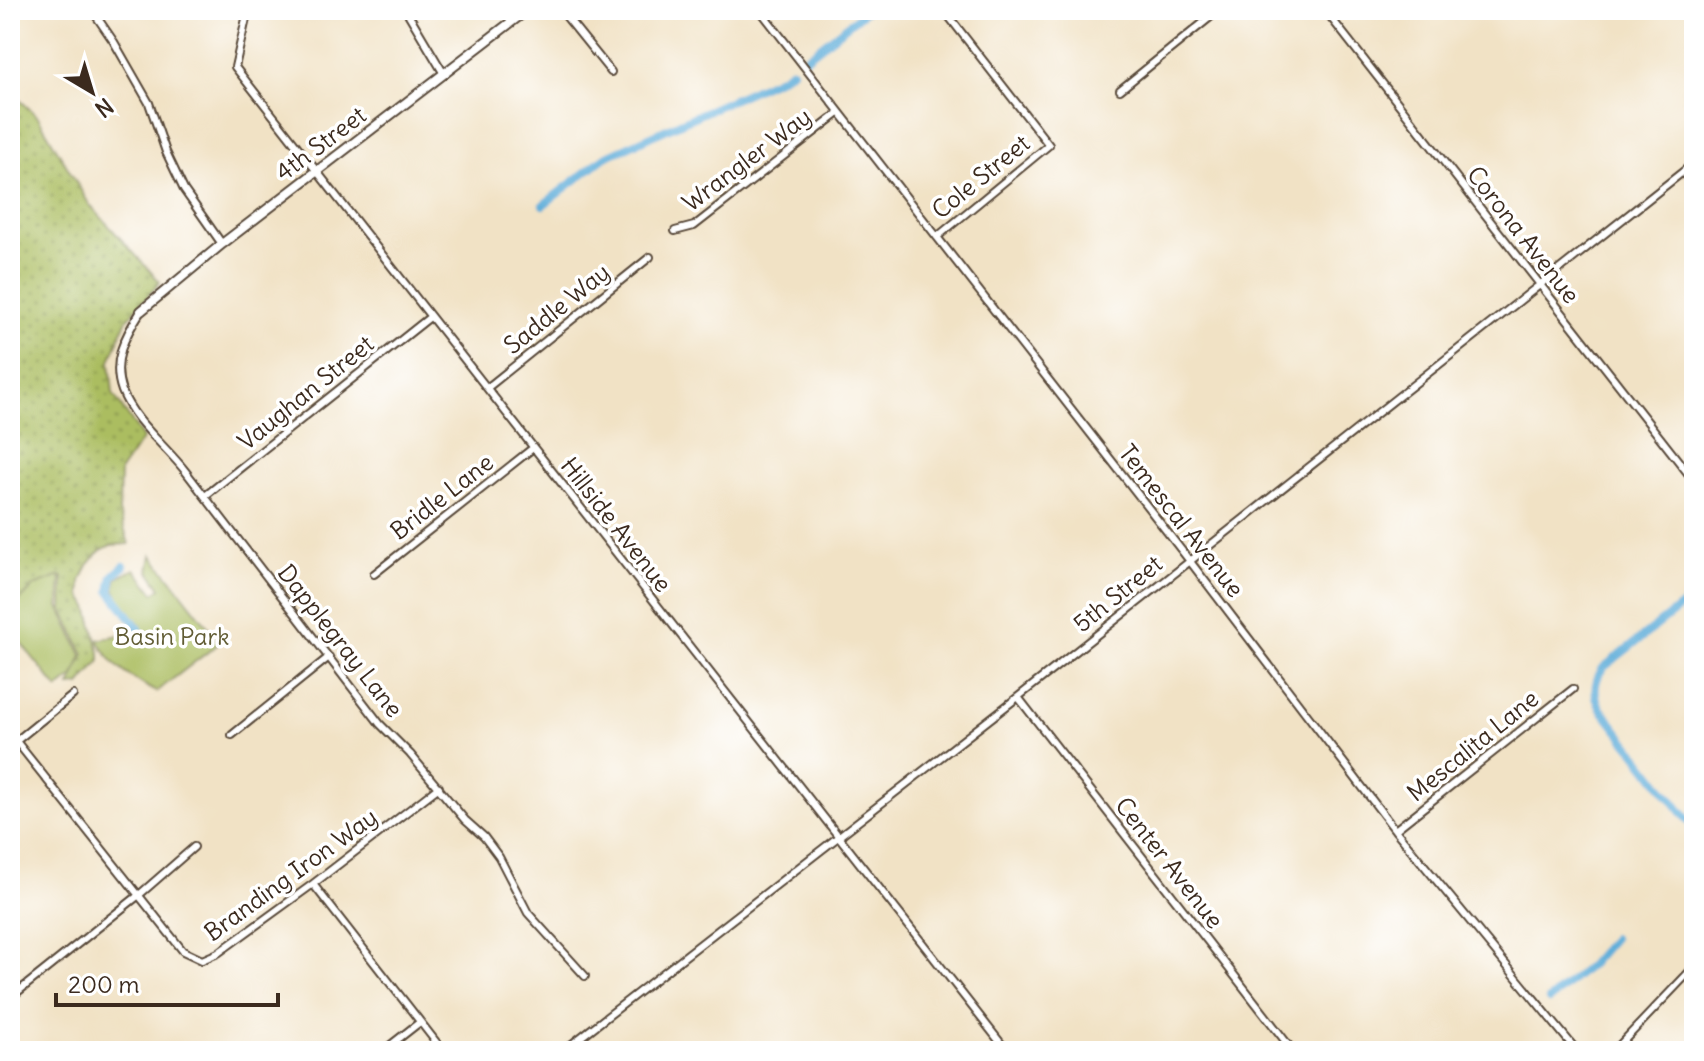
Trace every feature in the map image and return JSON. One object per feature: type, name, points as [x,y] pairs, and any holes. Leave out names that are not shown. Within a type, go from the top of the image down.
[{"type":"street","points":[[92,10],[149,103],[166,152],[184,190],[222,244]]},
{"type":"street","name":"Hillside Avenue","points":[[248,10],[235,67],[1007,1051]]},
{"type":"street","points":[[406,10],[444,74]]},
{"type":"street","name":"4th Street","points":[[141,311],[222,244],[527,10]]},
{"type":"street","points":[[561,10],[611,72]]},
{"type":"street","name":"Temescal Avenue","points":[[760,10],[1189,560],[1395,830],[1577,1051]]},
{"type":"street","points":[[1120,90],[1219,10]]},
{"type":"street","name":"Corona Avenue","points":[[1325,10],[1694,481]]},
{"type":"street","name":"Cole Street","points":[[937,237],[1049,145],[950,18]]},
{"type":"street","name":"Wrangler Way","points":[[675,231],[694,226],[839,113]]},
{"type":"street","name":"5th Street","points":[[563,1051],[1018,697],[1694,163]]},
{"type":"street","name":"Saddle Way","points":[[487,388],[650,257]]},
{"type":"street","name":"Dapplegray Lane","points":[[141,311],[123,339],[118,364],[122,390],[135,414],[205,496],[380,724],[439,787],[465,820],[484,837],[499,857],[528,913],[585,976]]},
{"type":"street","name":"Vaughan Street","points":[[205,496],[430,317]]},
{"type":"street","name":"Bridle Lane","points":[[374,574],[533,448]]},
{"type":"street","points":[[232,735],[329,657]]},
{"type":"street","name":"Mescalita Lane","points":[[1395,830],[1573,689]]},
{"type":"street","points":[[13,744],[73,695]]},
{"type":"street","name":"Center Avenue","points":[[1018,697],[1293,1051]]},
{"type":"street","name":"Branding Iron Way","points":[[13,744],[183,951],[202,960],[218,953],[313,884],[439,787]]},
{"type":"street","points":[[10,998],[194,847]]},
{"type":"street","points":[[313,884],[443,1051]]},
{"type":"street","points":[[1614,1051],[1694,968]]},
{"type":"street","points":[[383,1051],[420,1022]]},
{"type":"green space","points":[[10,83],[20,100],[38,117],[89,204],[160,282],[126,321],[110,361],[113,394],[143,438],[120,471],[119,512],[129,544],[111,545],[101,550],[88,565],[81,581],[81,595],[88,607],[100,661],[80,685],[70,686],[84,654],[62,608],[63,577],[34,586],[10,611]]},
{"type":"green space","name":"Basin Park","points":[[152,555],[213,633],[211,635],[218,644],[156,692],[116,665],[98,640],[140,630],[141,626],[114,588],[117,578],[135,569],[154,593],[161,588],[149,571]]},
{"type":"green space","points":[[61,576],[59,607],[82,655],[74,676],[58,689],[10,629],[10,611],[34,586]]},
{"type":"waterway","points":[[806,58],[867,10]]},
{"type":"waterway","points":[[543,205],[605,157],[792,70]]},
{"type":"waterway","points":[[124,566],[113,576],[110,591],[139,629]]},
{"type":"waterway","points":[[1694,596],[1603,668],[1596,688],[1601,709],[1694,828]]},
{"type":"waterway","points":[[1549,1000],[1589,966],[1613,938]]}]
